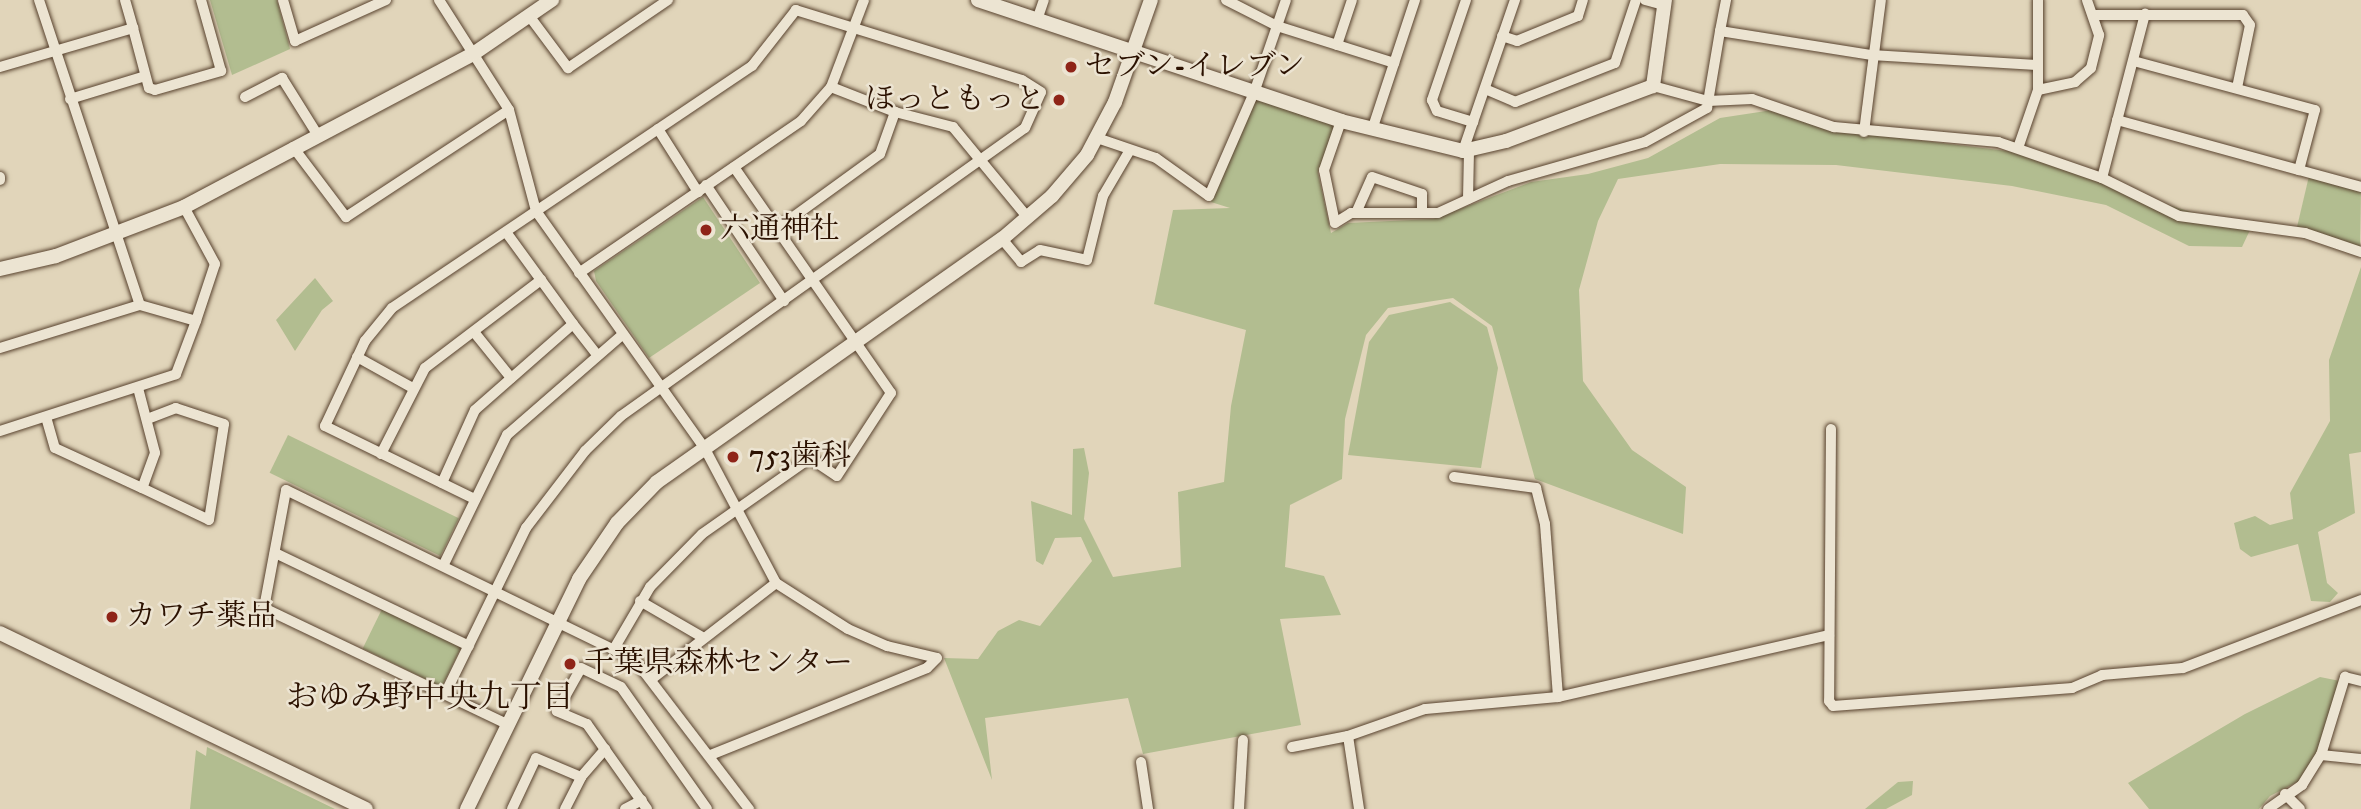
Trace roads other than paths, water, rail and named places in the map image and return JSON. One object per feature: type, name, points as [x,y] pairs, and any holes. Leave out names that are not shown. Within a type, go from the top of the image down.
[{"type":"street","points":[[39,0],[70,99],[119,233],[139,305]]},
{"type":"street","points":[[125,0],[145,76],[155,90],[221,71],[201,0]]},
{"type":"street","points":[[283,0],[295,41],[386,0]]},
{"type":"street","points":[[439,0],[509,110],[536,211],[704,447],[735,511],[776,583],[848,629],[887,646],[937,658],[927,668],[711,755]]},
{"type":"street","points":[[0,269],[56,256],[184,207],[317,134],[473,54],[552,0]]},
{"type":"street","points":[[530,17],[568,68],[668,0]]},
{"type":"street","points":[[579,274],[802,121],[831,87],[855,30],[864,0]]},
{"type":"street","points":[[978,0],[1255,90],[1341,121],[1466,151],[1654,86],[1708,101],[1752,99],[1834,127],[1864,132],[1949,136],[2018,148],[2102,178],[2179,216],[2305,233],[2361,252]]},
{"type":"street","points":[[1037,20],[1044,0]]},
{"type":"street","points":[[467,809],[558,620],[617,523],[657,482],[1002,239],[1071,176],[1097,138],[1133,52],[1151,0]]},
{"type":"street","points":[[1226,0],[1278,26],[1394,63]]},
{"type":"street","points":[[1097,138],[1156,158],[1209,196],[1255,90],[1286,0]]},
{"type":"street","points":[[1337,45],[1352,0]]},
{"type":"street","points":[[1372,130],[1415,0]]},
{"type":"street","points":[[1466,0],[1432,100],[1437,111],[1473,122]]},
{"type":"street","points":[[1468,199],[1466,151],[1473,122],[1515,0]]},
{"type":"street","points":[[1503,36],[1517,41],[1578,16],[1583,0]]},
{"type":"street","points":[[1485,89],[1515,102],[1615,63],[1636,0]]},
{"type":"street","points":[[1646,0],[1664,2],[1654,86]]},
{"type":"street","points":[[1341,121],[1324,170],[1331,222],[1356,213],[1438,212],[1508,181],[1645,142],[1707,108],[1726,0]]},
{"type":"street","points":[[1864,132],[1881,0]]},
{"type":"street","points":[[2018,148],[2038,90],[2038,0]]},
{"type":"street","points":[[2038,90],[2086,76],[2099,46],[2095,15],[2087,0]]},
{"type":"street","points":[[446,694],[526,528],[586,451],[621,416],[1026,128],[1041,92],[1022,80],[796,10],[752,66],[392,308],[357,357],[325,426],[475,499]]},
{"type":"street","points":[[2095,15],[2243,15],[2250,25],[2237,88]]},
{"type":"street","points":[[2102,178],[2145,15]]},
{"type":"street","points":[[0,67],[132,28]]},
{"type":"street","points":[[1720,31],[1872,55],[2036,65]]},
{"type":"street","points":[[2134,61],[2315,110],[2299,170]]},
{"type":"street","points":[[70,99],[145,76]]},
{"type":"street","points":[[246,97],[282,78],[317,134]]},
{"type":"street","points":[[831,87],[895,112],[953,127],[1028,218]]},
{"type":"street","points":[[293,147],[346,217],[509,110]]},
{"type":"street","points":[[778,228],[880,154],[895,112]]},
{"type":"street","points":[[2117,120],[2361,187]]},
{"type":"street","points":[[658,129],[785,301]]},
{"type":"street","points":[[1002,239],[1021,262],[1040,250],[1087,260],[1103,196],[1130,150]]},
{"type":"street","points":[[615,647],[640,601],[702,534],[810,458],[837,476],[891,393],[734,167]]},
{"type":"street","points":[[1356,213],[1371,177],[1422,194],[1422,212]]},
{"type":"street","points":[[0,431],[176,374],[215,264],[184,207]]},
{"type":"street","points":[[506,232],[597,355]]},
{"type":"street","points":[[381,454],[412,388],[425,368],[541,280]]},
{"type":"street","points":[[0,348],[139,305],[196,321]]},
{"type":"street","points":[[442,483],[475,410],[573,324]]},
{"type":"street","points":[[474,332],[511,378]]},
{"type":"street","points":[[444,564],[507,435],[622,335]]},
{"type":"street","points":[[357,357],[412,388]]},
{"type":"street","points":[[138,388],[155,453],[142,488]]},
{"type":"street","points":[[46,417],[55,448],[209,520],[223,424],[176,408],[148,419]]},
{"type":"street","points":[[1831,429],[1829,701],[1833,706],[2073,688],[2102,675],[2183,668],[2361,600]]},
{"type":"street","points":[[1454,477],[1536,488],[1545,524],[1558,697]]},
{"type":"street","points":[[507,724],[264,608],[286,490],[615,647],[653,678],[749,809]]},
{"type":"street","points":[[275,553],[469,646]]},
{"type":"street","points":[[653,678],[702,637],[776,583]]},
{"type":"street","points":[[640,601],[702,637]]},
{"type":"street","points":[[0,633],[366,809]]},
{"type":"street","points":[[1292,747],[1348,736],[1425,709],[1558,697],[1829,635]]},
{"type":"street","points":[[625,809],[644,805],[587,724],[557,711],[581,668],[621,687],[707,809]]},
{"type":"street","points":[[2268,809],[2285,794],[2302,785],[2321,755],[2345,677],[2361,681]]},
{"type":"street","points":[[1348,736],[1359,809]]},
{"type":"street","points":[[1239,809],[1243,740]]},
{"type":"street","points":[[565,809],[581,777],[606,749]]},
{"type":"street","points":[[2321,755],[2361,759]]},
{"type":"street","points":[[512,809],[536,758],[581,777]]},
{"type":"street","points":[[1141,762],[1148,809]]},
{"type":"street","points":[[2285,794],[2300,809]]},
{"type":"place","name":"セブン-イレブン","points":[[1071,67]]},
{"type":"place","name":"ほっともっと","points":[[1059,100]]},
{"type":"place","name":"六通神社","points":[[706,230]]},
{"type":"place","name":"753歯科","points":[[733,457]]},
{"type":"place","name":"カワチ薬品","points":[[112,617]]},
{"type":"place","name":"千葉県森林センター","points":[[570,664]]},
{"type":"district","name":"おゆみ野中央九丁目","points":[[430,698]]}]
